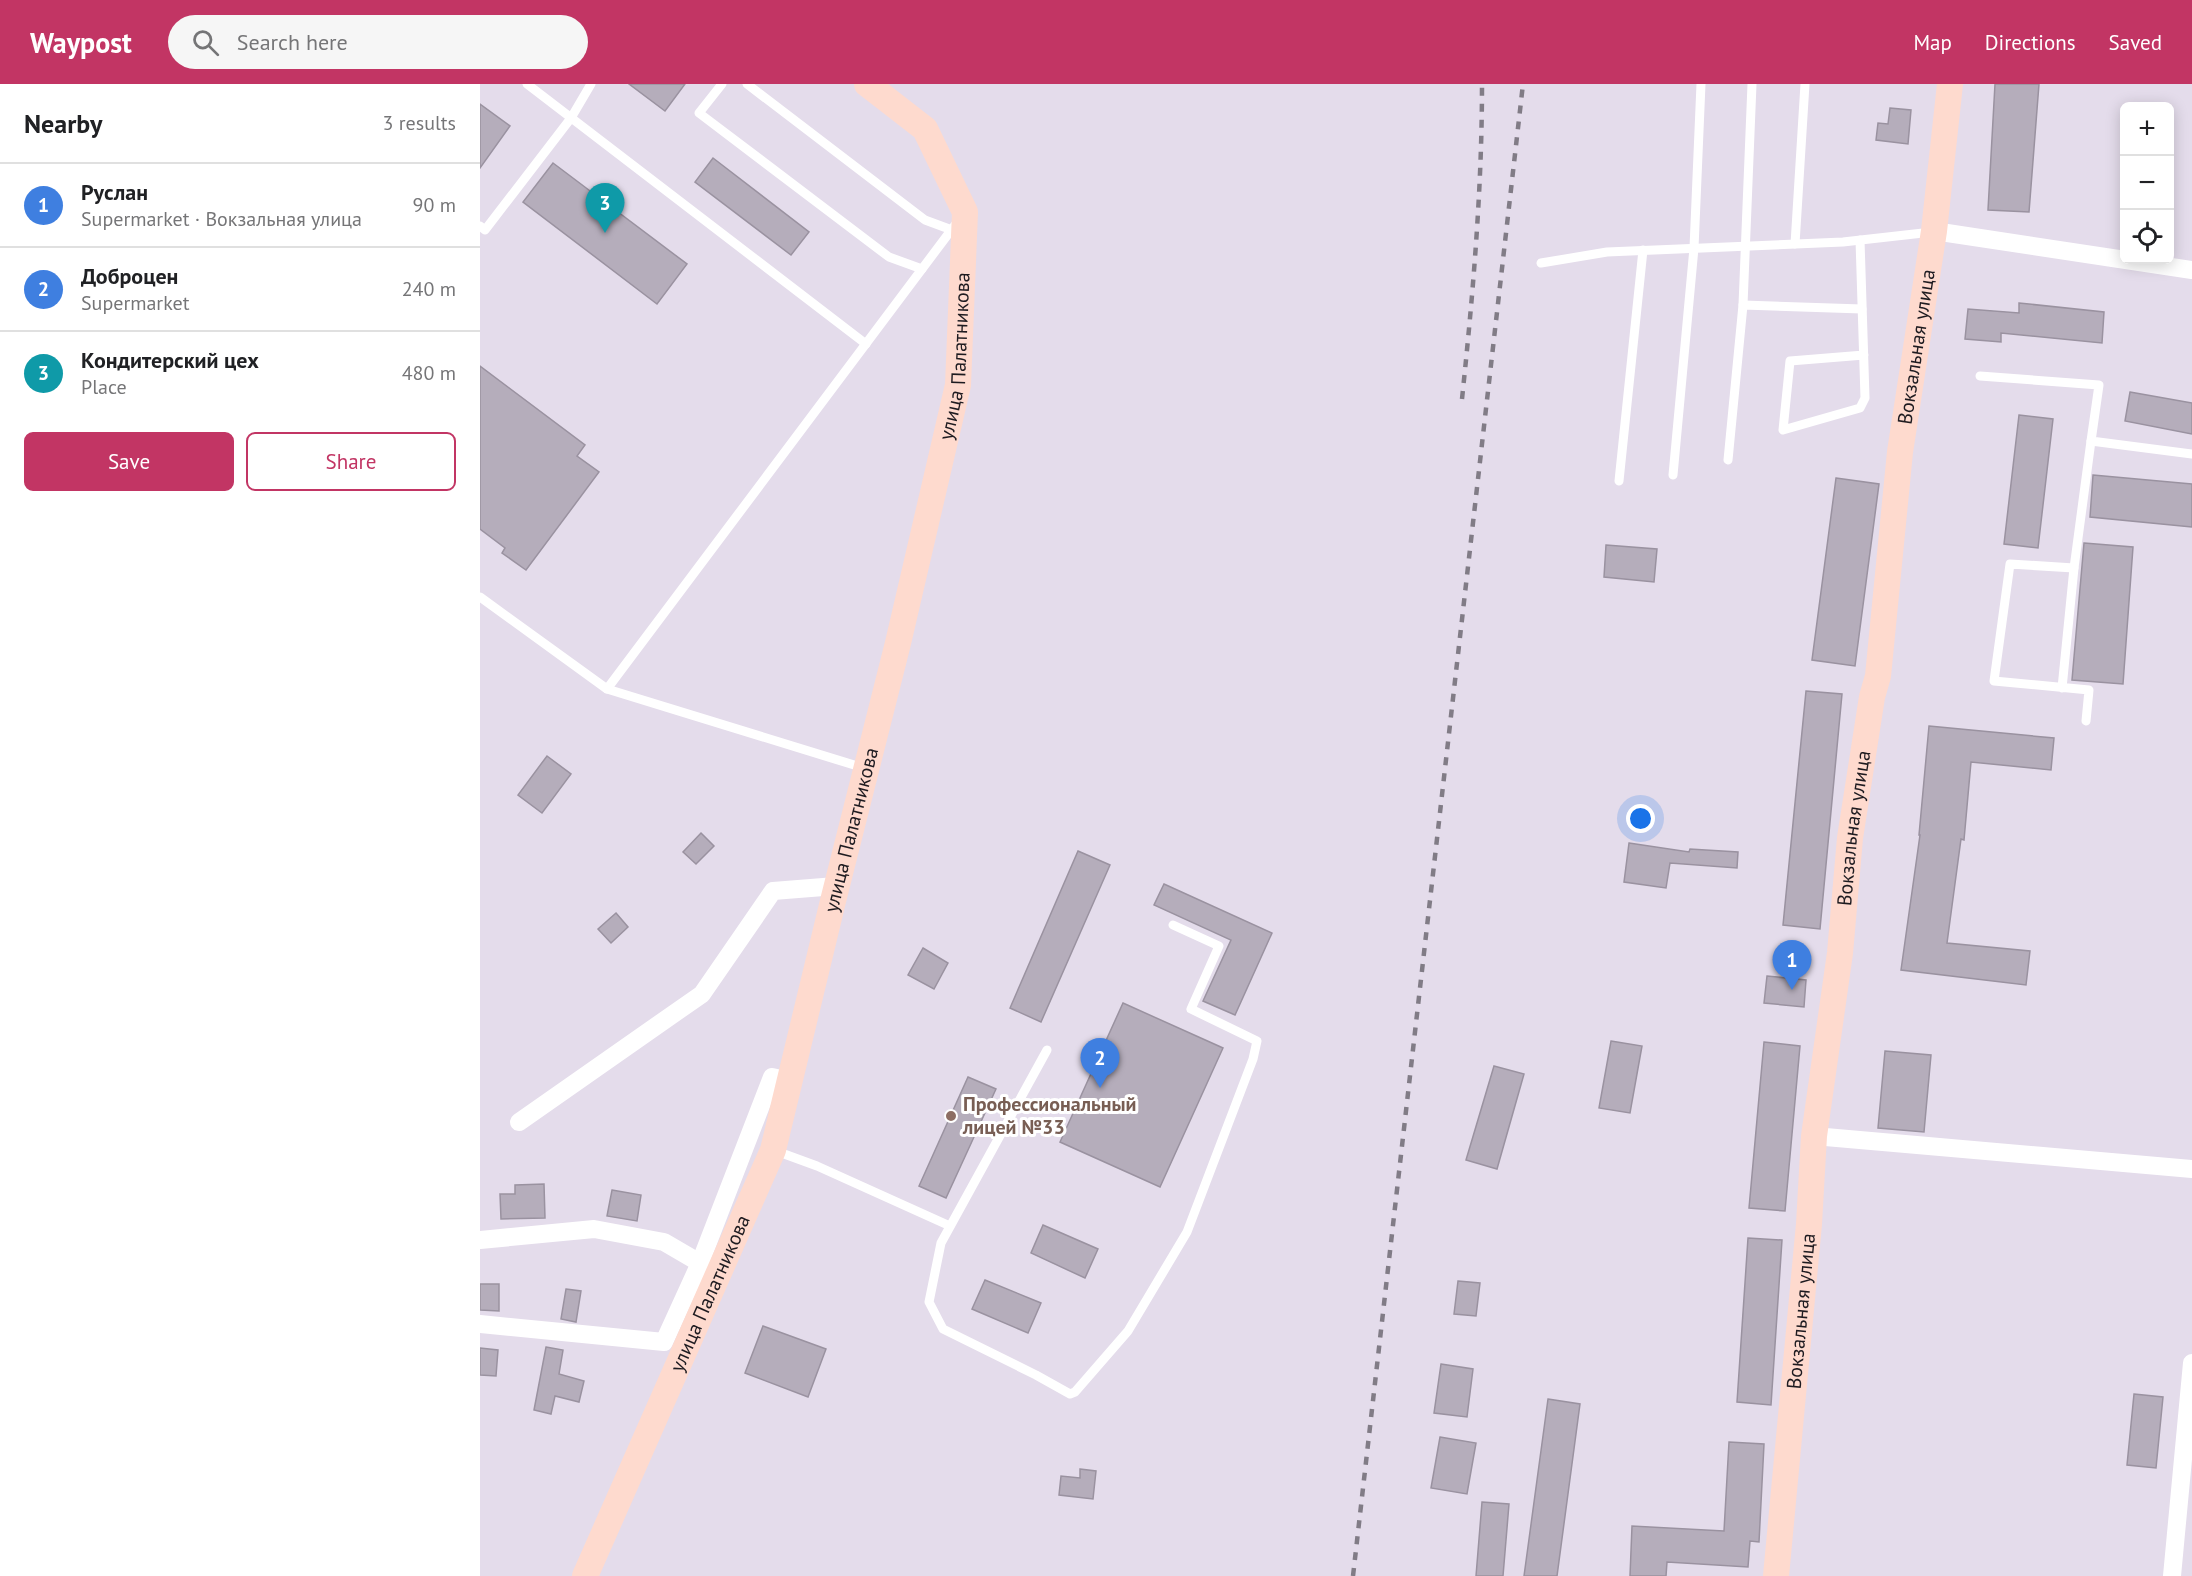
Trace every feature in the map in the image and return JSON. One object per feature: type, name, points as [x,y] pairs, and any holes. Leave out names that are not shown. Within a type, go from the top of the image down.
[{"type":"street","name":"улица Палатникова","points":[[585,1576],[773,1150],[958,385],[958,221],[925,129],[867,84]]},
{"type":"street","name":"Вокзальная улица","points":[[1776,1576],[1809,1224],[1814,1136],[1840,953],[1850,838],[1872,697],[1878,676],[1900,452],[1934,231],[1950,84]]},
{"type":"street","points":[[1934,231],[2192,270]]},
{"type":"street","points":[[519,1122],[702,993],[773,891],[836,886]]},
{"type":"street","points":[[480,1324],[664,1342],[700,1263],[772,1077],[790,1081]]},
{"type":"street","points":[[1814,1136],[2192,1169]]},
{"type":"street","points":[[480,1240],[594,1228],[664,1242],[700,1263]]},
{"type":"street","points":[[2172,1576],[2192,1363]]},
{"type":"lane","points":[[527,84],[866,344]]},
{"type":"lane","points":[[480,226],[485,230],[571,118],[591,84]]},
{"type":"lane","points":[[722,84],[699,113],[889,257],[922,269]]},
{"type":"lane","points":[[747,84],[925,220],[958,221]]},
{"type":"lane","points":[[1673,474],[1694,248],[1701,84]]},
{"type":"lane","points":[[1728,460],[1743,306],[1752,84]]},
{"type":"lane","points":[[1795,244],[1805,84]]},
{"type":"lane","points":[[607,688],[958,221]]},
{"type":"lane","points":[[1541,264],[1607,252],[1860,240],[1934,231]]},
{"type":"lane","points":[[1860,240],[1864,355],[1865,398],[1860,408],[1784,430],[1790,361],[1864,355]]},
{"type":"lane","points":[[1619,481],[1643,250]]},
{"type":"lane","points":[[1743,306],[1862,309]]},
{"type":"lane","points":[[1980,376],[2100,385],[2074,568],[2062,688]]},
{"type":"lane","points":[[2091,441],[2192,454]]},
{"type":"lane","points":[[2074,568],[2010,564],[1994,681],[2089,690],[2085,721]]},
{"type":"lane","points":[[480,597],[607,688],[866,768]]},
{"type":"lane","points":[[1047,1050],[941,1243],[929,1302],[943,1329],[1070,1394],[1075,1392],[1128,1331],[1187,1232],[1253,1059],[1257,1041],[1191,1009],[1219,946],[1173,925]]},
{"type":"lane","points":[[773,1150],[817,1166],[950,1226]]},
{"type":"building","points":[[629,84],[685,84],[665,111]]},
{"type":"building","points":[[1995,84],[2039,84],[2029,212],[1988,210]]},
{"type":"building","points":[[480,104],[510,126],[480,168]]},
{"type":"building","points":[[1890,108],[1911,110],[1908,144],[1876,140],[1878,123],[1888,124]]},
{"type":"building","points":[[713,158],[809,232],[791,255],[695,182]]},
{"type":"building","points":[[553,163],[687,264],[657,304],[523,202]]},
{"type":"building","points":[[2019,303],[2104,312],[2102,343],[2001,333],[2001,342],[1965,339],[1968,309],[2019,313]]},
{"type":"building","points":[[480,366],[585,445],[577,456],[599,472],[526,570],[502,553],[505,548],[480,529]]},
{"type":"building","points":[[2130,392],[2192,403],[2192,434],[2125,421]]},
{"type":"building","points":[[2019,415],[2053,419],[2038,548],[2004,544]]},
{"type":"building","points":[[2093,475],[2192,484],[2192,527],[2090,517]]},
{"type":"building","points":[[1836,478],[1879,484],[1855,666],[1812,660]]},
{"type":"building","points":[[2084,543],[2133,547],[2123,684],[2072,680]]},
{"type":"building","points":[[1606,545],[1657,549],[1654,582],[1604,577]]},
{"type":"building","points":[[1806,691],[1842,694],[1820,929],[1783,925]]},
{"type":"building","points":[[1929,726],[2054,738],[2051,770],[1971,762],[1964,840],[1961,839],[1947,943],[2030,951],[2026,985],[1901,970],[1920,835]]},
{"type":"building","points":[[547,756],[571,774],[542,813],[518,795]]},
{"type":"building","points":[[701,833],[714,846],[696,864],[683,852]]},
{"type":"building","points":[[1629,843],[1689,852],[1690,849],[1738,852],[1737,868],[1670,863],[1666,888],[1624,882]]},
{"type":"building","points":[[1078,851],[1110,865],[1041,1022],[1010,1008]]},
{"type":"building","points":[[1164,884],[1272,933],[1235,1015],[1203,1001],[1231,940],[1154,905]]},
{"type":"building","points":[[616,913],[628,927],[611,943],[598,929]]},
{"type":"building","points":[[923,948],[948,963],[934,989],[908,975]]},
{"type":"building","points":[[1767,976],[1806,980],[1804,1007],[1764,1003]]},
{"type":"building","points":[[1123,1003],[1223,1048],[1160,1187],[1060,1142]]},
{"type":"building","points":[[1611,1041],[1642,1046],[1630,1113],[1599,1108]]},
{"type":"building","points":[[1764,1042],[1800,1046],[1785,1211],[1749,1208]]},
{"type":"building","points":[[1885,1051],[1931,1055],[1924,1132],[1878,1128]]},
{"type":"building","points":[[1494,1066],[1524,1074],[1497,1169],[1466,1160]]},
{"type":"building","points":[[968,1077],[996,1089],[946,1198],[919,1186]]},
{"type":"building","points":[[544,1184],[545,1218],[501,1219],[500,1194],[515,1194],[515,1185]]},
{"type":"building","points":[[612,1190],[641,1195],[637,1221],[607,1216]]},
{"type":"building","points":[[1043,1225],[1098,1249],[1085,1278],[1031,1253]]},
{"type":"building","points":[[1748,1238],[1782,1240],[1771,1405],[1737,1402]]},
{"type":"building","points":[[985,1280],[1041,1303],[1028,1333],[972,1309]]},
{"type":"building","points":[[1458,1281],[1480,1283],[1476,1316],[1454,1314]]},
{"type":"building","points":[[480,1284],[499,1284],[499,1311],[480,1310]]},
{"type":"building","points":[[566,1289],[581,1291],[576,1322],[561,1319]]},
{"type":"building","points":[[763,1326],[826,1349],[808,1397],[745,1373]]},
{"type":"building","points":[[546,1347],[563,1350],[559,1374],[584,1381],[579,1402],[555,1396],[551,1414],[534,1410]]},
{"type":"building","points":[[480,1348],[498,1350],[496,1376],[480,1375]]},
{"type":"building","points":[[1441,1364],[1473,1369],[1467,1417],[1434,1413]]},
{"type":"building","points":[[2134,1394],[2163,1397],[2156,1468],[2127,1465]]},
{"type":"building","points":[[1548,1399],[1580,1404],[1557,1576],[1524,1576]]},
{"type":"building","points":[[1440,1437],[1476,1443],[1467,1494],[1431,1488]]},
{"type":"building","points":[[1729,1442],[1764,1444],[1759,1542],[1750,1541],[1748,1567],[1667,1562],[1666,1576],[1630,1576],[1632,1526],[1724,1531]]},
{"type":"building","points":[[1080,1469],[1096,1471],[1093,1499],[1059,1495],[1061,1476],[1080,1478]]},
{"type":"building","points":[[1482,1502],[1509,1504],[1503,1576],[1476,1576]]},
{"type":"railway","points":[[1462,399],[1476,242],[1482,84]]},
{"type":"railway","points":[[1353,1576],[1523,84]]},
{"type":"place","name":"Кондитерский цех","points":[[605,233]]},
{"type":"place","name":"Руслан","points":[[1792,990]]},
{"type":"place","name":"Доброцен","points":[[1100,1088]]},
{"type":"place","name":"Профессиональный лицей №33","points":[[951,1116]]}]
